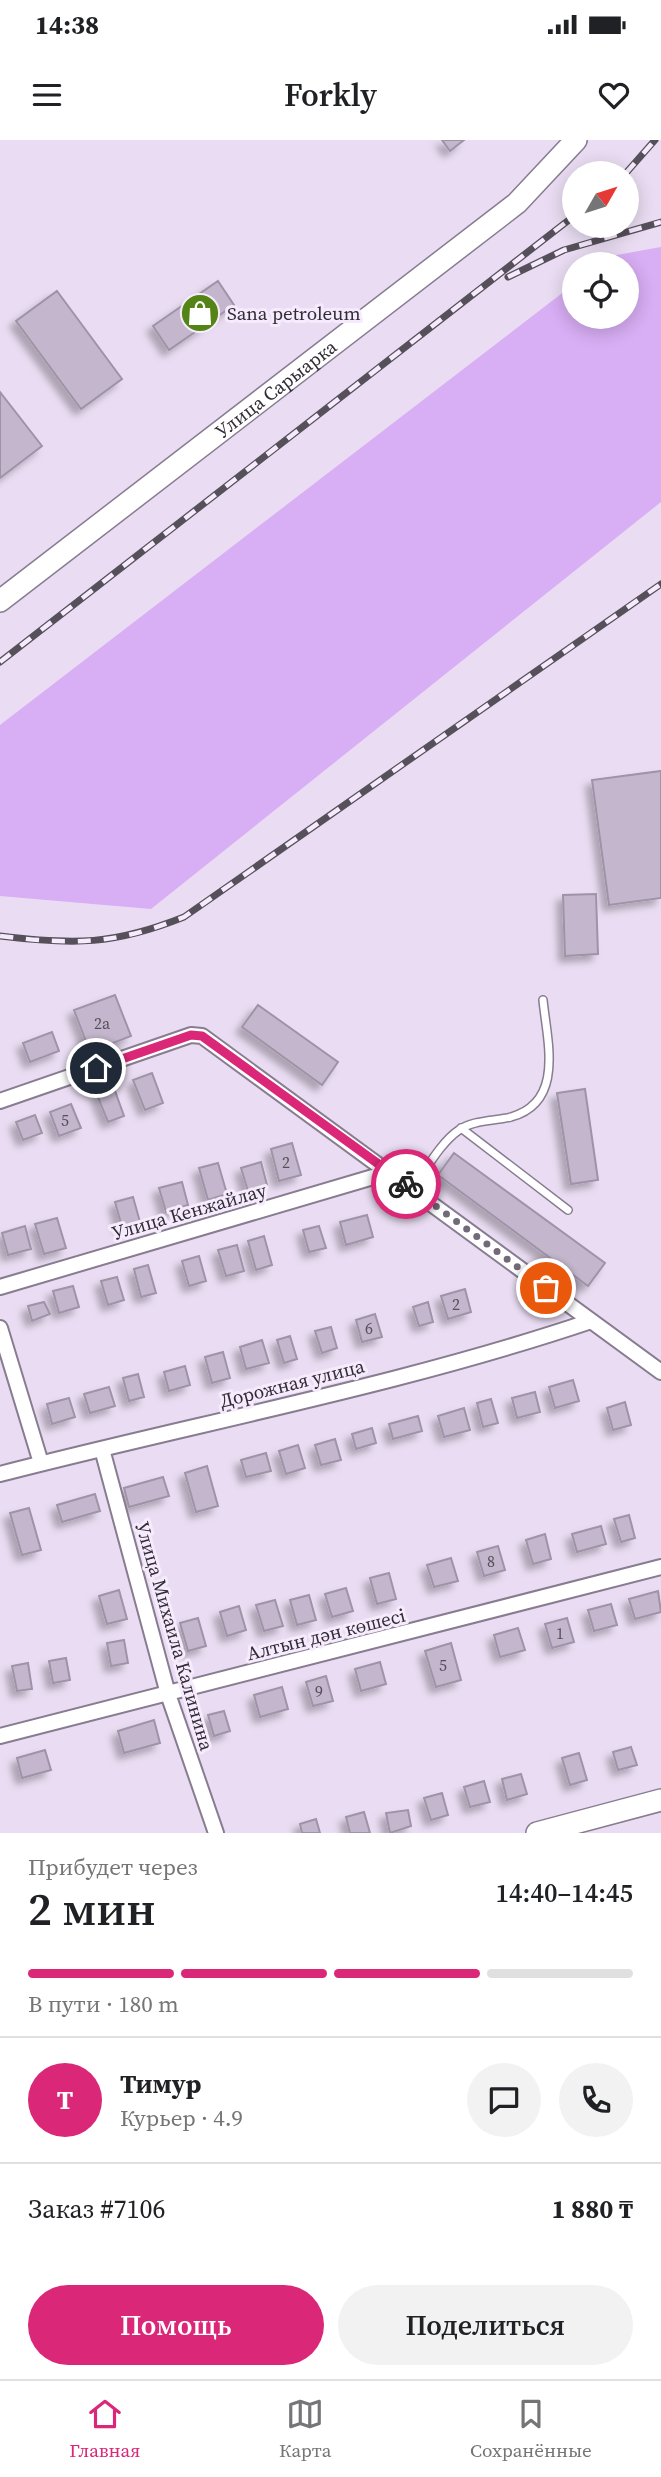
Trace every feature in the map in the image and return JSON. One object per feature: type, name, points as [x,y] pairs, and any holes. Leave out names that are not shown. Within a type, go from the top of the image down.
[{"type":"main road","name":"Улица Сарыарка","points":[[0,601],[517,203],[576,140]]},
{"type":"main road","points":[[537,1833],[661,1800]]},
{"type":"street","points":[[0,1101],[191,1035],[202,1036],[214,1042],[661,1371]]},
{"type":"street","name":"Улица Кенжайлау","points":[[0,1287],[390,1172]]},
{"type":"street","name":"Дорожная улица","points":[[0,1474],[284,1405],[537,1339],[591,1321]]},
{"type":"street","points":[[0,1328],[41,1463]]},
{"type":"street","name":"Улица Михаила Калинина","points":[[102,1449],[168,1694],[216,1833]]},
{"type":"street","name":"Алтын дән көшесі","points":[[0,1736],[661,1567]]},
{"type":"lane","points":[[412,1189],[461,1128],[514,1116],[528,1109],[544,1092],[550,1075],[543,1000]]},
{"type":"lane","points":[[461,1128],[568,1210]]},
{"type":"shaded area","points":[[661,247],[661,502],[151,909],[0,896],[0,725],[562,293],[562,329],[639,329],[639,252],[633,252]]},
{"type":"building","points":[[442,140],[464,140],[450,151]]},
{"type":"building","points":[[218,281],[234,305],[169,350],[153,326]]},
{"type":"building","points":[[57,291],[122,379],[81,409],[16,321]]},
{"type":"building","points":[[0,392],[42,446],[0,478]]},
{"type":"building","points":[[661,771],[661,898],[609,905],[592,780]]},
{"type":"building","points":[[596,894],[598,954],[565,956],[563,895]]},
{"type":"building","points":[[115,995],[131,1036],[90,1052],[74,1010]]},
{"type":"building","points":[[258,1005],[338,1062],[322,1085],[242,1027]]},
{"type":"building","points":[[52,1032],[59,1051],[30,1062],[23,1043]]},
{"type":"building","points":[[152,1073],[163,1103],[145,1110],[133,1080]]},
{"type":"building","points":[[114,1088],[124,1116],[108,1122],[97,1095]]},
{"type":"building","points":[[585,1089],[598,1180],[571,1184],[557,1093]]},
{"type":"building","points":[[71,1104],[81,1128],[59,1136],[50,1112]]},
{"type":"building","points":[[35,1115],[42,1133],[23,1140],[16,1122]]},
{"type":"building","points":[[292,1143],[301,1175],[279,1181],[271,1149]]},
{"type":"building","points":[[454,1153],[605,1263],[588,1286],[438,1175]]},
{"type":"building","points":[[261,1162],[267,1185],[248,1191],[241,1168]]},
{"type":"building","points":[[218,1163],[227,1194],[208,1200],[199,1168]]},
{"type":"building","points":[[182,1182],[188,1205],[166,1212],[159,1188]]},
{"type":"building","points":[[133,1197],[140,1222],[122,1227],[115,1202]]},
{"type":"building","points":[[367,1215],[373,1237],[346,1245],[340,1222]]},
{"type":"building","points":[[57,1218],[66,1248],[44,1254],[35,1224]]},
{"type":"building","points":[[25,1226],[31,1249],[8,1255],[2,1233]]},
{"type":"building","points":[[319,1226],[326,1248],[309,1252],[303,1230]]},
{"type":"building","points":[[264,1236],[272,1265],[256,1270],[248,1241]]},
{"type":"building","points":[[237,1245],[244,1271],[226,1276],[218,1250]]},
{"type":"building","points":[[199,1256],[206,1281],[189,1286],[182,1261]]},
{"type":"building","points":[[148,1265],[156,1293],[141,1297],[134,1269]]},
{"type":"building","points":[[117,1277],[124,1300],[108,1305],[101,1281]]},
{"type":"building","points":[[73,1286],[79,1307],[59,1313],[53,1291]]},
{"type":"building","points":[[465,1289],[471,1312],[448,1319],[441,1296]]},
{"type":"building","points":[[44,1302],[50,1314],[32,1321],[28,1306]]},
{"type":"building","points":[[428,1302],[433,1322],[419,1326],[413,1307]]},
{"type":"building","points":[[375,1314],[382,1337],[362,1342],[356,1320]]},
{"type":"building","points":[[331,1327],[337,1348],[322,1353],[315,1331]]},
{"type":"building","points":[[290,1336],[297,1359],[284,1363],[277,1340]]},
{"type":"building","points":[[262,1340],[269,1363],[246,1369],[240,1347]]},
{"type":"building","points":[[223,1352],[230,1378],[212,1383],[205,1357]]},
{"type":"building","points":[[185,1366],[190,1385],[169,1391],[164,1372]]},
{"type":"building","points":[[138,1374],[144,1397],[129,1401],[123,1378]]},
{"type":"building","points":[[573,1380],[579,1401],[555,1408],[549,1387]]},
{"type":"building","points":[[109,1387],[115,1406],[90,1413],[84,1394]]},
{"type":"building","points":[[535,1392],[540,1412],[517,1418],[512,1398]]},
{"type":"building","points":[[69,1398],[75,1417],[52,1424],[47,1404]]},
{"type":"building","points":[[491,1399],[498,1423],[483,1427],[477,1403]]},
{"type":"building","points":[[625,1402],[631,1425],[613,1430],[607,1408]]},
{"type":"building","points":[[464,1408],[470,1430],[444,1437],[438,1416]]},
{"type":"building","points":[[418,1416],[422,1431],[393,1439],[389,1424]]},
{"type":"building","points":[[372,1428],[376,1443],[356,1449],[352,1434]]},
{"type":"building","points":[[335,1439],[341,1460],[321,1465],[315,1445]]},
{"type":"building","points":[[298,1445],[305,1468],[286,1474],[279,1451]]},
{"type":"building","points":[[266,1453],[271,1471],[246,1477],[241,1460]]},
{"type":"building","points":[[207,1466],[218,1506],[196,1512],[185,1473]]},
{"type":"building","points":[[163,1477],[169,1496],[129,1507],[124,1488]]},
{"type":"building","points":[[95,1494],[100,1511],[62,1522],[57,1505]]},
{"type":"building","points":[[29,1508],[41,1550],[22,1555],[10,1513]]},
{"type":"building","points":[[629,1515],[635,1538],[621,1542],[614,1519]]},
{"type":"building","points":[[601,1526],[606,1544],[577,1552],[572,1534]]},
{"type":"building","points":[[545,1534],[551,1559],[533,1564],[526,1540]]},
{"type":"building","points":[[498,1546],[505,1570],[484,1576],[477,1552]]},
{"type":"building","points":[[451,1558],[458,1581],[434,1587],[427,1565]]},
{"type":"building","points":[[389,1573],[396,1599],[377,1604],[370,1578]]},
{"type":"building","points":[[346,1588],[353,1611],[332,1617],[325,1594]]},
{"type":"building","points":[[119,1590],[127,1619],[107,1624],[99,1596]]},
{"type":"building","points":[[658,1591],[661,1612],[635,1619],[629,1599]]},
{"type":"building","points":[[309,1595],[316,1620],[297,1625],[290,1600]]},
{"type":"building","points":[[275,1600],[283,1626],[264,1631],[256,1605]]},
{"type":"building","points":[[611,1604],[617,1625],[594,1631],[588,1610]]},
{"type":"building","points":[[239,1606],[246,1630],[227,1636],[220,1612]]},
{"type":"building","points":[[198,1618],[206,1646],[188,1651],[180,1623]]},
{"type":"building","points":[[567,1618],[574,1642],[552,1648],[545,1624]]},
{"type":"building","points":[[518,1628],[525,1650],[500,1657],[494,1635]]},
{"type":"building","points":[[124,1640],[128,1663],[111,1666],[107,1643]]},
{"type":"building","points":[[451,1643],[461,1680],[436,1687],[425,1651]]},
{"type":"building","points":[[66,1658],[70,1680],[53,1683],[49,1661]]},
{"type":"building","points":[[380,1662],[386,1684],[361,1691],[355,1669]]},
{"type":"building","points":[[28,1663],[32,1689],[17,1691],[12,1666]]},
{"type":"building","points":[[326,1676],[333,1701],[313,1706],[306,1682]]},
{"type":"building","points":[[282,1687],[288,1709],[260,1717],[254,1695]]},
{"type":"building","points":[[224,1711],[230,1731],[214,1736],[208,1715]]},
{"type":"building","points":[[154,1720],[160,1743],[124,1753],[118,1731]]},
{"type":"building","points":[[631,1747],[637,1765],[618,1770],[613,1752]]},
{"type":"building","points":[[45,1750],[51,1770],[22,1778],[17,1758]]},
{"type":"building","points":[[579,1753],[587,1780],[570,1785],[562,1758]]},
{"type":"building","points":[[521,1774],[527,1794],[507,1800],[502,1779]]},
{"type":"building","points":[[484,1781],[490,1802],[470,1807],[464,1787]]},
{"type":"building","points":[[442,1793],[448,1815],[431,1820],[424,1798]]},
{"type":"building","points":[[408,1810],[411,1826],[390,1833],[386,1813]]},
{"type":"building","points":[[364,1812],[370,1833],[350,1833],[346,1817]]},
{"type":"building","points":[[316,1819],[320,1833],[302,1833],[300,1824]]},
{"type":"railway","points":[[637,161],[655,140]]},
{"type":"railway","points":[[508,277],[564,250],[661,222]]},
{"type":"railway","points":[[0,662],[562,225]]},
{"type":"railway","points":[[0,936],[50,941],[115,938],[184,917],[661,584]]},
{"type":"way so far","points":[[406,1184],[546,1288]]},
{"type":"place","name":"Sana petroleum","points":[[200,313]]},
{"type":"route","points":[[96,1068],[191,1035],[202,1036],[214,1042],[406,1184]]}]
